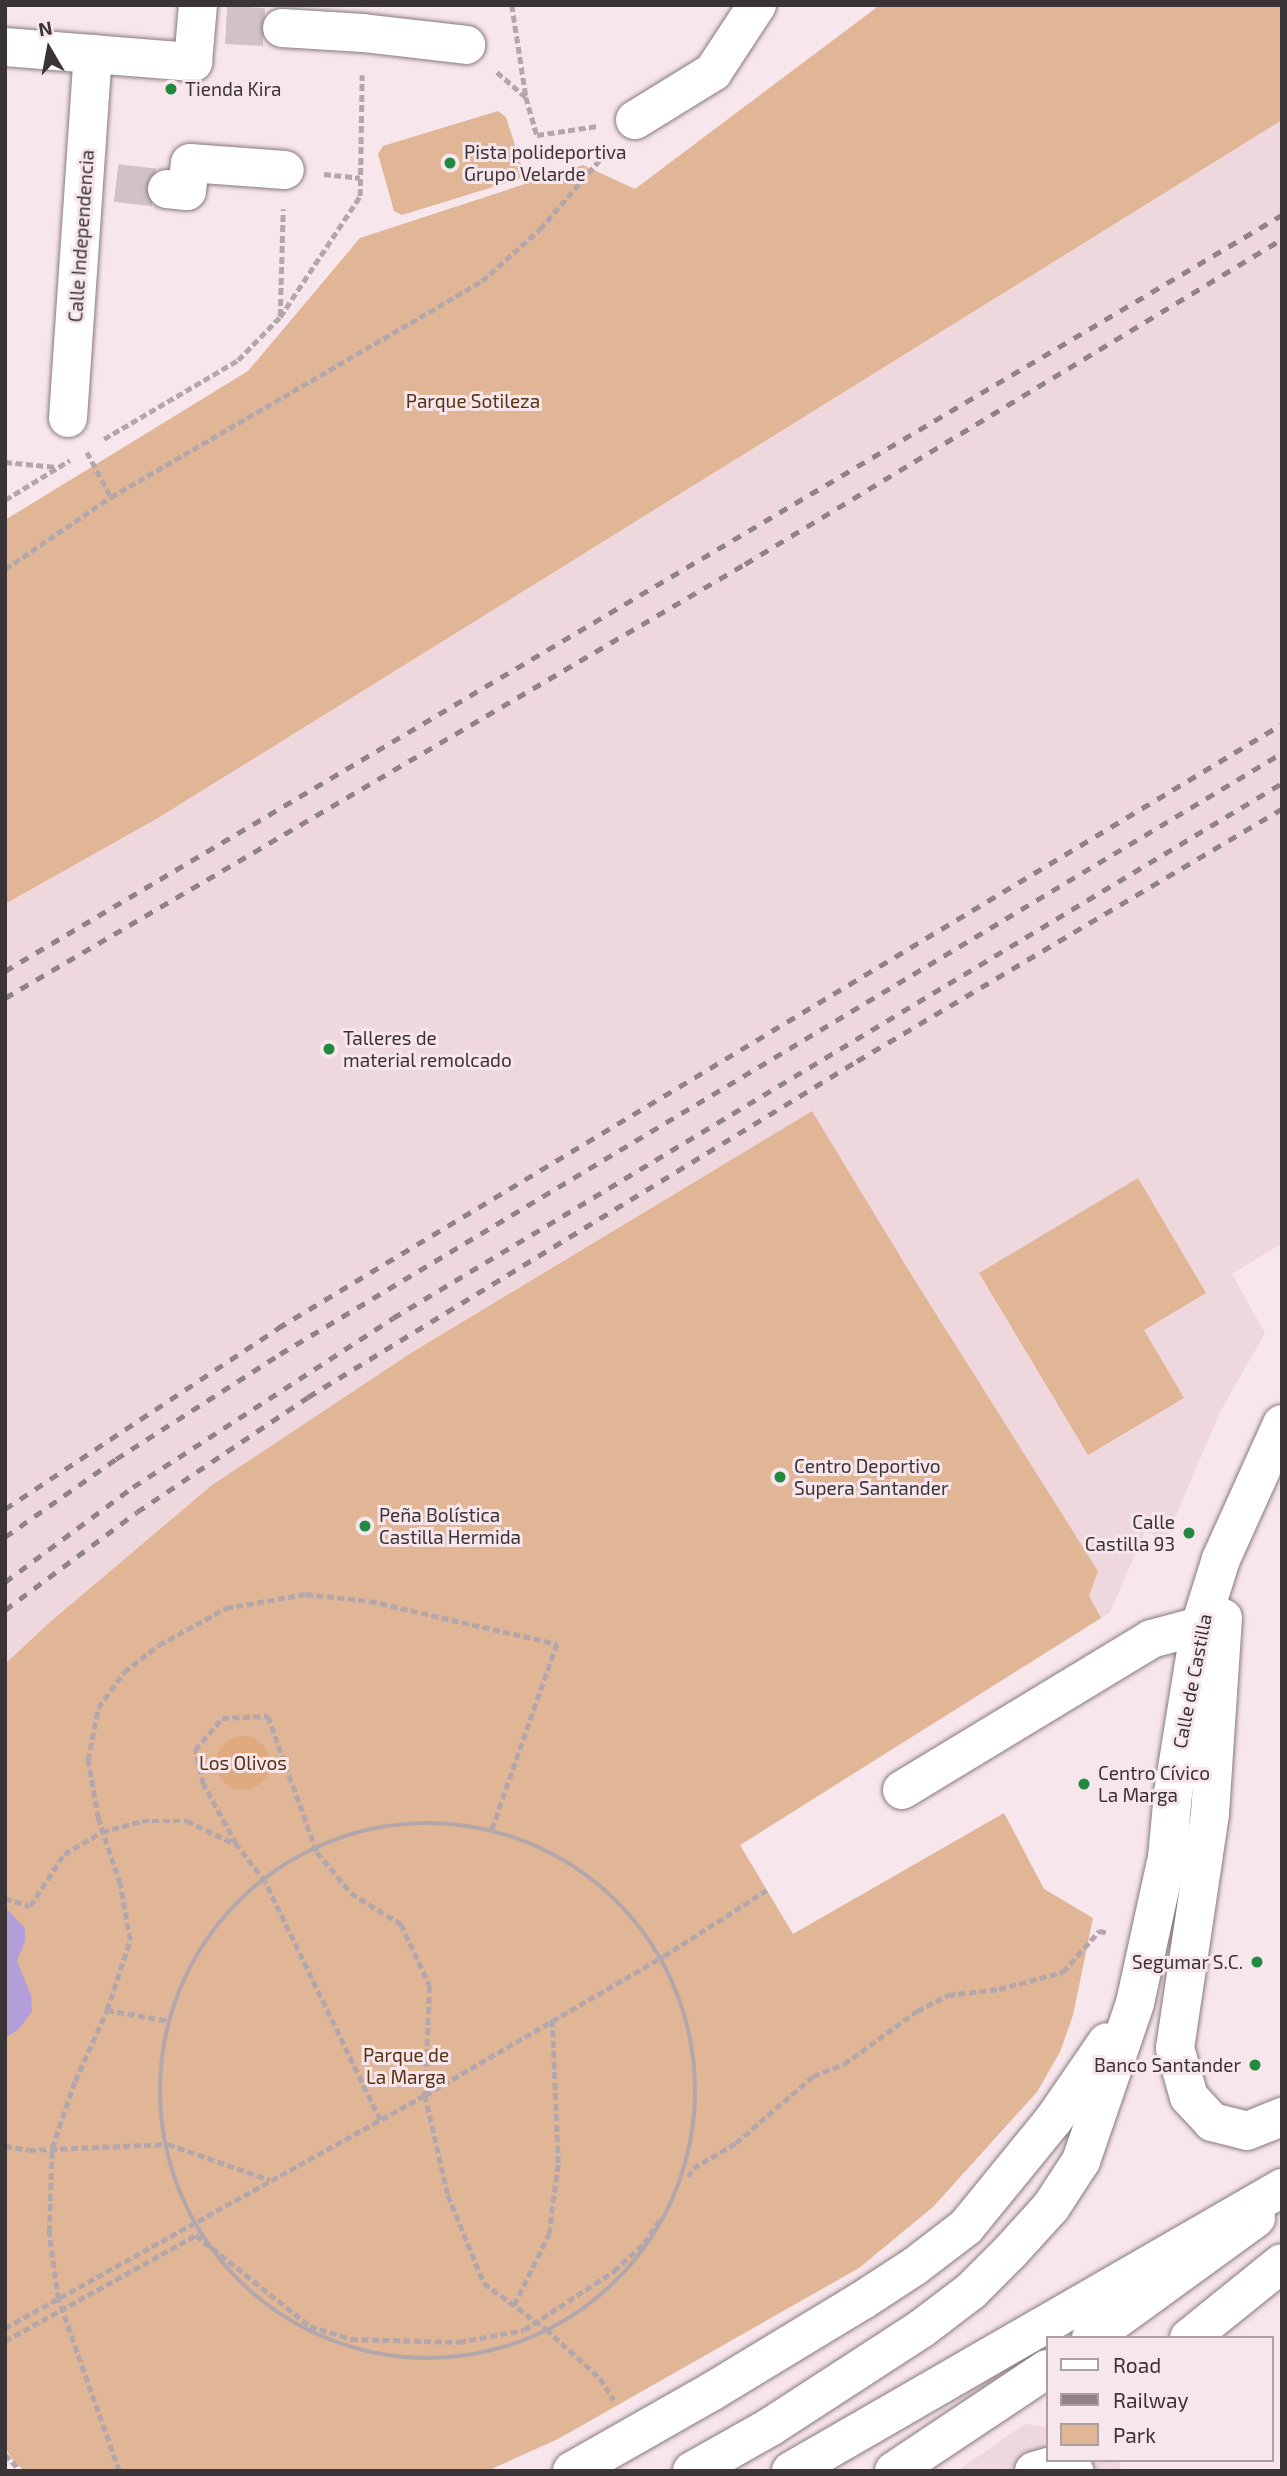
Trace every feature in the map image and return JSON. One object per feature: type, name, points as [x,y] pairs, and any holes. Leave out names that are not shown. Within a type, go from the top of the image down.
[{"type":"main road","points":[[635,120],[713,72],[757,5]]},
{"type":"main road","points":[[5,47],[194,62],[207,18]]},
{"type":"main road","points":[[282,28],[363,33],[466,45]]},
{"type":"main road","name":"Calle Independencia","points":[[77,434],[101,182],[93,54]]},
{"type":"main road","points":[[167,189],[187,191],[190,163],[285,170]]},
{"type":"main road","name":"Calle de Castilla","points":[[692,2471],[770,2427],[921,2329],[971,2291],[1051,2207],[1081,2161],[1135,2003],[1167,1858],[1175,1780],[1200,1626],[1235,1525],[1282,1424]]},
{"type":"main road","points":[[1235,1525],[1224,1597],[1209,1827],[1175,2048],[1189,2097],[1212,2122],[1247,2131],[1282,2117]]},
{"type":"main road","points":[[902,1790],[1151,1639],[1200,1626]]},
{"type":"main road","points":[[572,2471],[711,2392],[863,2300],[915,2266],[966,2227],[1054,2119],[1135,2003]]},
{"type":"main road","points":[[791,2471],[1282,2188]]},
{"type":"main road","points":[[1094,2336],[1282,2198]]},
{"type":"main road","points":[[1191,2336],[1282,2263]]},
{"type":"main road","points":[[894,2471],[1046,2370]]},
{"type":"main road","points":[[1034,2471],[1052,2466],[1074,2471]]},
{"type":"path","points":[[512,5],[526,97],[537,135],[635,120]]},
{"type":"path","points":[[5,500],[58,468],[77,434],[237,360],[280,317],[360,196],[363,33]]},
{"type":"path","points":[[466,45],[526,97]]},
{"type":"path","points":[[5,569],[111,498],[482,281],[540,229],[635,120]]},
{"type":"path","points":[[280,317],[285,170],[360,178]]},
{"type":"path","points":[[77,434],[111,498]]},
{"type":"path","points":[[5,462],[58,468]]},
{"type":"path","points":[[119,2471],[58,2299],[49,2232],[52,2148],[75,2081],[107,2010],[130,1940],[120,1884],[103,1832],[88,1760],[98,1708],[124,1672],[159,1645],[226,1608],[306,1594],[370,1601],[557,1644],[491,1832]]},
{"type":"path","points":[[380,2120],[265,1882],[236,1844],[203,1784],[195,1751],[222,1718],[268,1716],[317,1852],[351,1893],[401,1924],[430,1986],[425,2095],[448,2195],[484,2283],[546,2329],[600,2378],[618,2406]]},
{"type":"path","points":[[5,1898],[30,1906],[64,1854],[103,1832],[142,1821],[187,1821],[236,1844]]},
{"type":"path","points":[[404,1827],[526,1834],[602,1877],[664,1956],[685,2008],[694,2053],[694,2105],[687,2171],[644,2258],[594,2300],[546,2329],[469,2355],[368,2354],[320,2342],[217,2266],[189,2225],[167,2144],[159,2071],[176,1985],[209,1927],[265,1882],[317,1852],[404,1827]]},
{"type":"path","points":[[5,2328],[425,2095],[664,1956],[767,1890]]},
{"type":"path","points":[[196,2235],[310,2326],[351,2339],[459,2343],[524,2330],[614,2271],[645,2244],[693,2168],[737,2143],[813,2076],[844,2064],[917,2011],[948,1995],[999,1989],[1063,1972],[1099,1931]]},
{"type":"path","points":[[107,2010],[169,2021]]},
{"type":"path","points":[[514,2305],[549,2234],[558,2163],[552,2019]]},
{"type":"path","points":[[5,2146],[52,2148],[167,2144],[270,2180]]},
{"type":"path","points":[[5,2341],[196,2235]]},
{"type":"path","points":[[5,2454],[21,2471]]},
{"type":"shaded area","points":[[1282,120],[1282,1243],[1232,1274],[1265,1333],[1221,1410],[1166,1539],[1145,1532],[1110,1612],[1101,1618],[1089,1596],[1098,1571],[812,1111],[411,1353],[212,1485],[50,1622],[5,1664],[5,904],[158,818]]},
{"type":"shaded area","points":[[5,1907],[25,1928],[25,1941],[17,1961],[31,1995],[32,2011],[19,2029],[5,2038]]},
{"type":"shaded area","points":[[1025,2424],[1046,2427],[1046,2462],[1119,2462],[1121,2471],[957,2471]]},
{"type":"green space","name":"Parque Sotileza","points":[[880,5],[1282,5],[1282,120],[158,818],[5,904],[5,520],[248,371],[360,238],[583,165],[635,189]]},
{"type":"green space","name":"Pista polideportiva Grupo Velarde","points":[[498,111],[506,117],[523,171],[519,179],[402,215],[394,211],[378,154],[383,146]]},
{"type":"green space","name":"Parque de La Marga","points":[[812,1111],[1098,1571],[1089,1596],[1101,1618],[740,1845],[793,1934],[1004,1813],[1044,1889],[1093,1918],[1073,2015],[1060,2052],[1037,2092],[933,2207],[859,2268],[558,2439],[487,2471],[25,2471],[14,2462],[5,2447],[5,1664],[50,1622],[212,1485],[411,1353]]},
{"type":"green space","points":[[1138,1178],[1206,1293],[1144,1330],[1184,1398],[1088,1455],[979,1273]]},
{"type":"green space","name":"Los Olivos","points":[[243,1736],[262,1744],[270,1763],[262,1782],[243,1790],[224,1782],[216,1763],[224,1744]]},
{"type":"tunnel","points":[[226,25],[282,28]]},
{"type":"tunnel","points":[[116,183],[167,189]]},
{"type":"railway","points":[[5,971],[1282,215]]},
{"type":"railway","points":[[5,998],[745,564],[1282,239]]},
{"type":"railway","points":[[5,1509],[278,1328],[1282,724]]},
{"type":"railway","points":[[5,1537],[116,1459],[280,1354],[1282,753]]},
{"type":"railway","points":[[5,1582],[133,1487],[393,1318],[1282,783]]},
{"type":"railway","points":[[5,1610],[137,1512],[308,1397],[857,1061],[1282,809]]},
{"type":"place","name":"Tienda Kira","points":[[171,89]]},
{"type":"place","name":"Pista polideportiva Grupo Velarde","points":[[450,163]]},
{"type":"place","name":"Talleres de material remolcado","points":[[329,1049]]},
{"type":"place","name":"Centro Deportivo Supera Santander","points":[[780,1477]]},
{"type":"place","name":"Peña Bolística Castilla Hermida","points":[[365,1526]]},
{"type":"place","name":"Calle Castilla 93","points":[[1189,1533]]},
{"type":"place","name":"Centro Cívico La Marga","points":[[1084,1784]]},
{"type":"place","name":"Segumar S.C.","points":[[1257,1962]]},
{"type":"place","name":"Banco Santander","points":[[1255,2065]]}]
